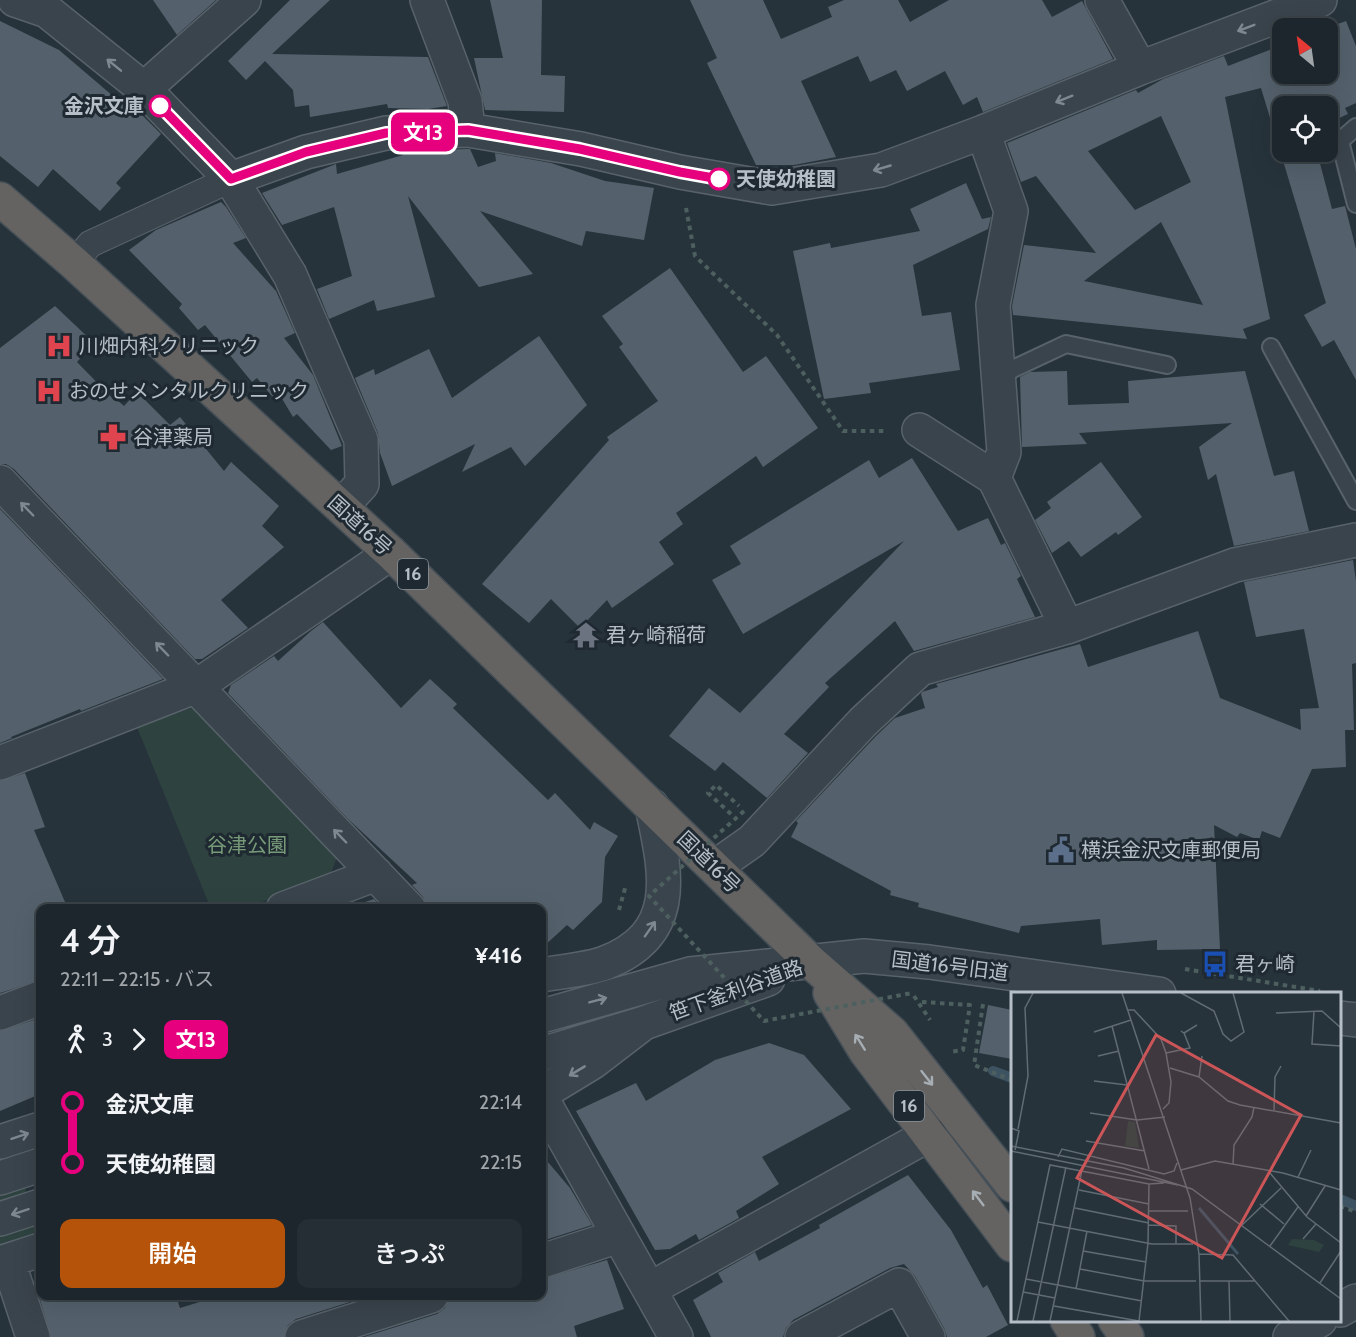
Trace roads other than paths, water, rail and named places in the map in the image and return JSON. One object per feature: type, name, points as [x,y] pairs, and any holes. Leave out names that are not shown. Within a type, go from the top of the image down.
[{"type":"highway","name":"国道16号","points":[[0,199],[74,263],[391,553],[812,963],[892,1033],[1011,1184]]},
{"type":"highway","name":"国道16号","points":[[812,963],[866,1052],[1011,1244]]},
{"type":"highway","points":[[1067,1322],[1078,1337]]},
{"type":"highway","points":[[1116,1322],[1126,1337]]},
{"type":"street","points":[[15,0],[47,10],[144,89],[231,179],[290,275],[361,440],[363,484],[341,507]]},
{"type":"street","points":[[144,89],[244,0]]},
{"type":"street","points":[[427,0],[465,101],[468,130]]},
{"type":"street","points":[[1102,0],[1140,68]]},
{"type":"street","points":[[74,263],[90,244],[231,179],[306,152],[386,133],[468,130],[580,149],[680,172],[772,188],[881,170],[1320,0]]},
{"type":"street","points":[[983,132],[1011,211],[993,305],[1004,452],[994,478]]},
{"type":"street","points":[[919,430],[994,478],[1067,627]]},
{"type":"street","points":[[0,482],[404,904]]},
{"type":"street","points":[[715,867],[752,841],[863,722],[920,669],[1067,627],[1235,566],[1356,540]]},
{"type":"street","points":[[0,763],[197,686],[391,553]]},
{"type":"street","points":[[546,974],[604,963],[631,950],[652,930],[663,901],[663,862],[652,806]]},
{"type":"street","points":[[296,904],[376,874]]},
{"type":"street","name":"国道16号旧道","points":[[812,963],[864,957],[929,962],[1151,992]]},
{"type":"street","name":"笹下釜利谷道路","points":[[546,1015],[690,974],[812,963]]},
{"type":"street","name":"笹下釜利谷道路","points":[[546,1053],[641,1024],[812,963]]},
{"type":"street","points":[[0,1013],[36,1000]]},
{"type":"street","points":[[1341,1018],[1356,1020]]},
{"type":"street","points":[[546,1091],[593,1062],[641,1024]]},
{"type":"street","points":[[546,1106],[676,1337]]},
{"type":"street","points":[[0,1142],[36,1130]]},
{"type":"street","points":[[650,1289],[930,1134]]},
{"type":"street","points":[[0,1178],[36,1166]]},
{"type":"street","points":[[0,1219],[36,1207]]},
{"type":"street","points":[[546,1260],[619,1236]]},
{"type":"street","points":[[33,1337],[4,1262],[36,1251]]},
{"type":"street","points":[[802,1337],[899,1285],[928,1337]]},
{"type":"street","points":[[302,1337],[418,1300]]},
{"type":"street","points":[[1341,1309],[1356,1301]]},
{"type":"street","points":[[1290,1337],[1316,1322]]},
{"type":"lane","points":[[1356,127],[1340,141],[1356,204]]},
{"type":"lane","points":[[998,376],[1066,344],[1167,365]]},
{"type":"lane","points":[[1271,347],[1356,501]]},
{"type":"waterway","points":[[993,1071],[1011,1078]]},
{"type":"waterway","points":[[1341,1199],[1356,1206]]},
{"type":"place","name":"金沢文庫","points":[[160,106]]},
{"type":"place","name":"天使幼稚園","points":[[719,179]]},
{"type":"place","name":"川畑内科クリニック","points":[[59,346]]},
{"type":"place","name":"おのせメンタルクリニック","points":[[49,391]]},
{"type":"place","name":"谷津薬局","points":[[113,437]]},
{"type":"place","name":"君ヶ崎稲荷","points":[[586,635]]},
{"type":"place","name":"横浜金沢文庫郵便局","points":[[1061,850]]},
{"type":"place","name":"君ヶ崎","points":[[1215,964]]},
{"type":"park label","name":"谷津公園","points":[[247,845]]}]
